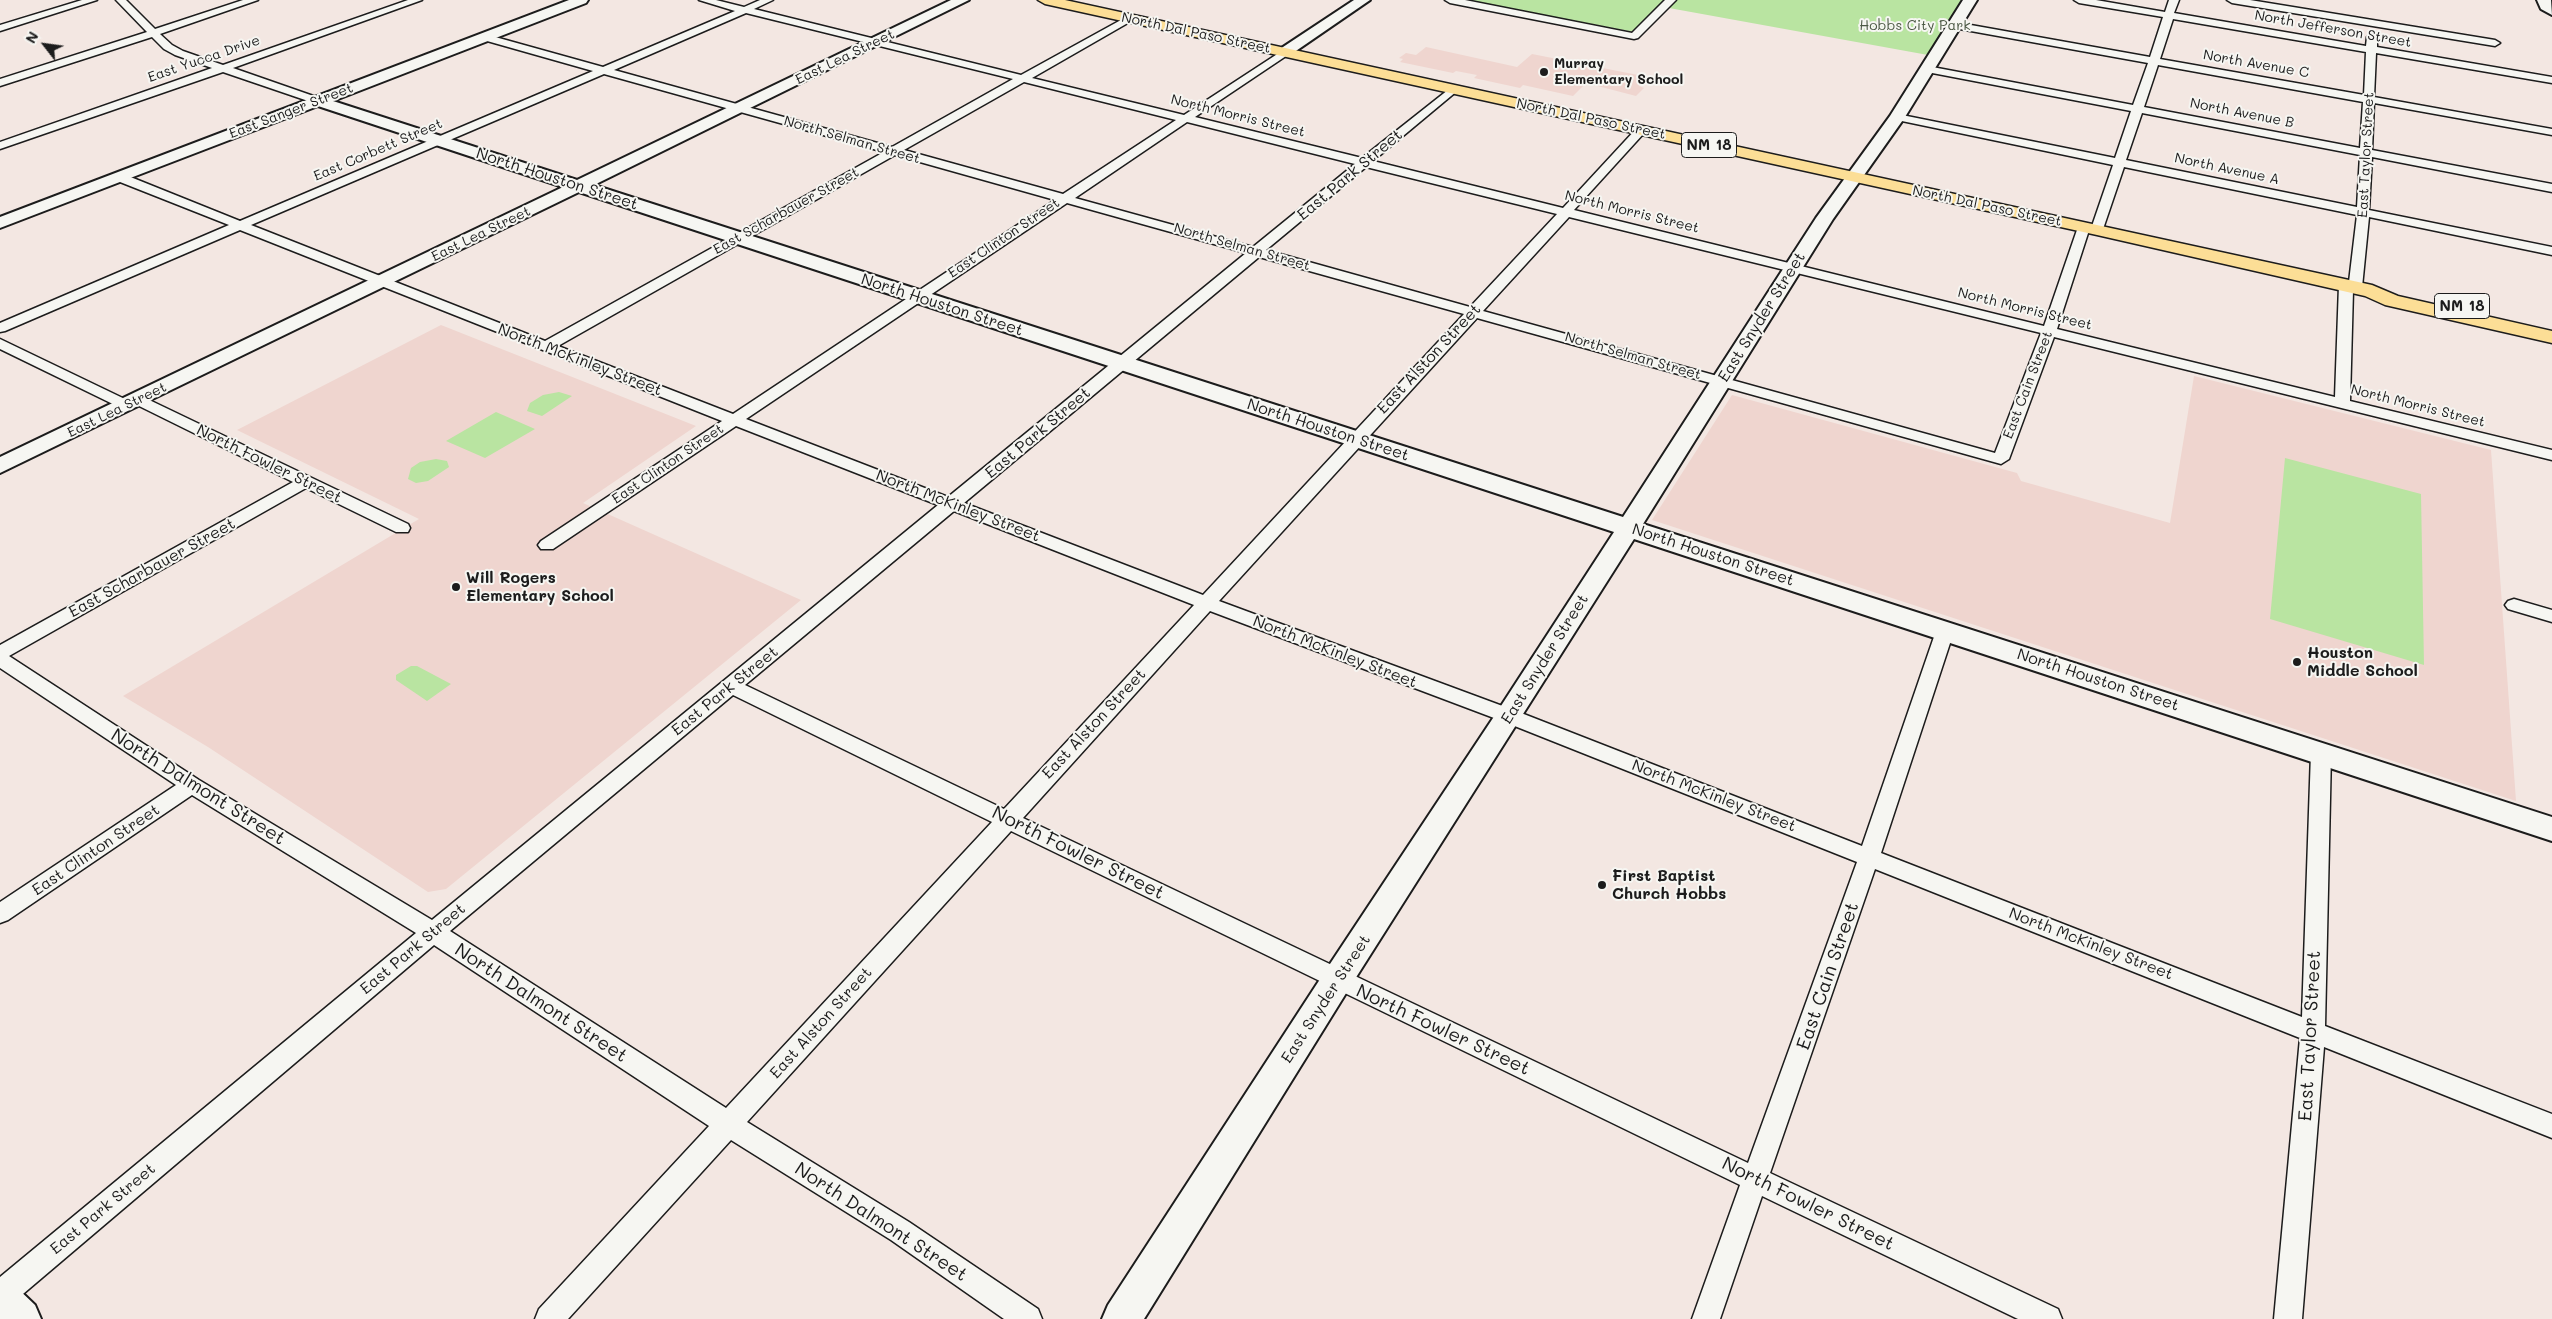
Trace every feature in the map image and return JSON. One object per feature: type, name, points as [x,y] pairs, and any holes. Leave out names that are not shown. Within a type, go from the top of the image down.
[{"type":"main road","name":"North Dal Paso Street","points":[[1045,0],[2358,288],[2395,291],[2552,326]]},
{"type":"main road","name":"North Dal Paso Street","points":[[2358,288],[2392,301],[2552,337]]},
{"type":"street","points":[[0,28],[92,0]]},
{"type":"street","name":"North Houston Street","points":[[121,0],[168,47],[221,69],[917,297],[2321,752],[2552,829]]},
{"type":"street","points":[[0,83],[253,0]]},
{"type":"street","name":"East Yucca Drive","points":[[0,146],[417,0]]},
{"type":"street","name":"East Sanger Street","points":[[0,223],[581,0]]},
{"type":"street","name":"North Morris Street","points":[[704,0],[2552,455]]},
{"type":"street","name":"East Corbett Street","points":[[0,328],[768,0]]},
{"type":"street","name":"East Lea Street","points":[[0,466],[962,0]]},
{"type":"street","name":"East Clinton Street","points":[[547,545],[1363,0]]},
{"type":"street","points":[[1450,0],[1634,36],[1671,0]]},
{"type":"street","name":"East Snyder Street","points":[[1122,1319],[1337,980],[1509,716],[1825,218],[1897,117],[1970,0]]},
{"type":"street","name":"North Jefferson Street","points":[[2079,0],[2552,80]]},
{"type":"street","name":"East Cain Street","points":[[2001,459],[2049,330],[2090,228],[2121,163],[2152,61],[2174,0]]},
{"type":"street","points":[[2232,0],[2495,43]]},
{"type":"street","name":"East Scharbauer Street","points":[[547,346],[1130,18]]},
{"type":"street","name":"East Taylor Street","points":[[2342,403],[2358,288],[2373,23]]},
{"type":"street","name":"North Avenue C","points":[[1954,25],[2552,132]]},
{"type":"street","name":"North Selman Street","points":[[484,37],[2001,459]]},
{"type":"street","name":"North Avenue B","points":[[1927,69],[2552,188]]},
{"type":"street","name":"East Park Street","points":[[0,1295],[433,932],[1453,89]]},
{"type":"street","name":"North Avenue A","points":[[1897,117],[2552,252]]},
{"type":"street","name":"East Alston Street","points":[[549,1319],[1355,439],[1641,130]]},
{"type":"street","name":"North McKinley Street","points":[[119,177],[382,282],[1206,603],[1509,716],[2552,1126]]},
{"type":"street","name":"North Fowler Street","points":[[0,343],[132,402],[402,528]]},
{"type":"street","name":"East Scharbauer Street","points":[[0,653],[305,482]]},
{"type":"street","points":[[2514,605],[2552,616]]},
{"type":"street","name":"East Cain Street","points":[[1706,1319],[1869,857],[1946,631]]},
{"type":"street","name":"North Dalmont Street","points":[[0,659],[192,785],[433,932],[728,1124],[900,1231],[1028,1319]]},
{"type":"street","name":"North Fowler Street","points":[[731,686],[1337,980],[2048,1319]]},
{"type":"street","name":"East Taylor Street","points":[[2288,1319],[2313,1031],[2321,752]]},
{"type":"street","name":"East Clinton Street","points":[[0,914],[192,785]]},
{"type":"street","points":[[0,1299],[21,1319]]},
{"type":"shaded area","name":"Murray Elementary School","points":[[1426,47],[1517,67],[1532,54],[1648,77],[1639,86],[1644,88],[1636,96],[1586,83],[1573,96],[1523,85],[1520,88],[1474,78],[1477,75],[1456,71],[1453,73],[1400,62],[1403,59],[1399,58],[1406,53],[1416,55]]},
{"type":"shaded area","points":[[441,325],[696,426],[583,503],[801,600],[446,889],[428,892],[208,747],[123,696],[419,519],[237,430]]},
{"type":"shaded area","name":"Houston Middle School","points":[[2194,376],[2491,450],[2516,801],[1652,520],[1732,395],[2017,473],[2021,481],[2170,523]]},
{"type":"green space","name":"Hobbs City Park","points":[[1466,0],[1964,0],[1928,55],[1669,8],[1634,32]]},
{"type":"green space","points":[[559,392],[572,396],[542,416],[527,411],[530,403],[543,395]]},
{"type":"green space","points":[[496,412],[535,429],[485,458],[446,441]]},
{"type":"green space","points":[[2285,458],[2421,494],[2424,665],[2270,619]]},
{"type":"green space","points":[[436,459],[447,461],[449,467],[428,481],[416,483],[408,479],[411,468],[420,462]]},
{"type":"green space","points":[[411,666],[417,666],[451,684],[427,701],[396,680],[396,675]]},
{"type":"place","name":"Murray Elementary School","points":[[1544,72]]},
{"type":"place","name":"Will Rogers Elementary School","points":[[456,587]]},
{"type":"place","name":"Houston Middle School","points":[[2297,662]]},
{"type":"place","name":"First Baptist Church Hobbs","points":[[1602,885]]}]
